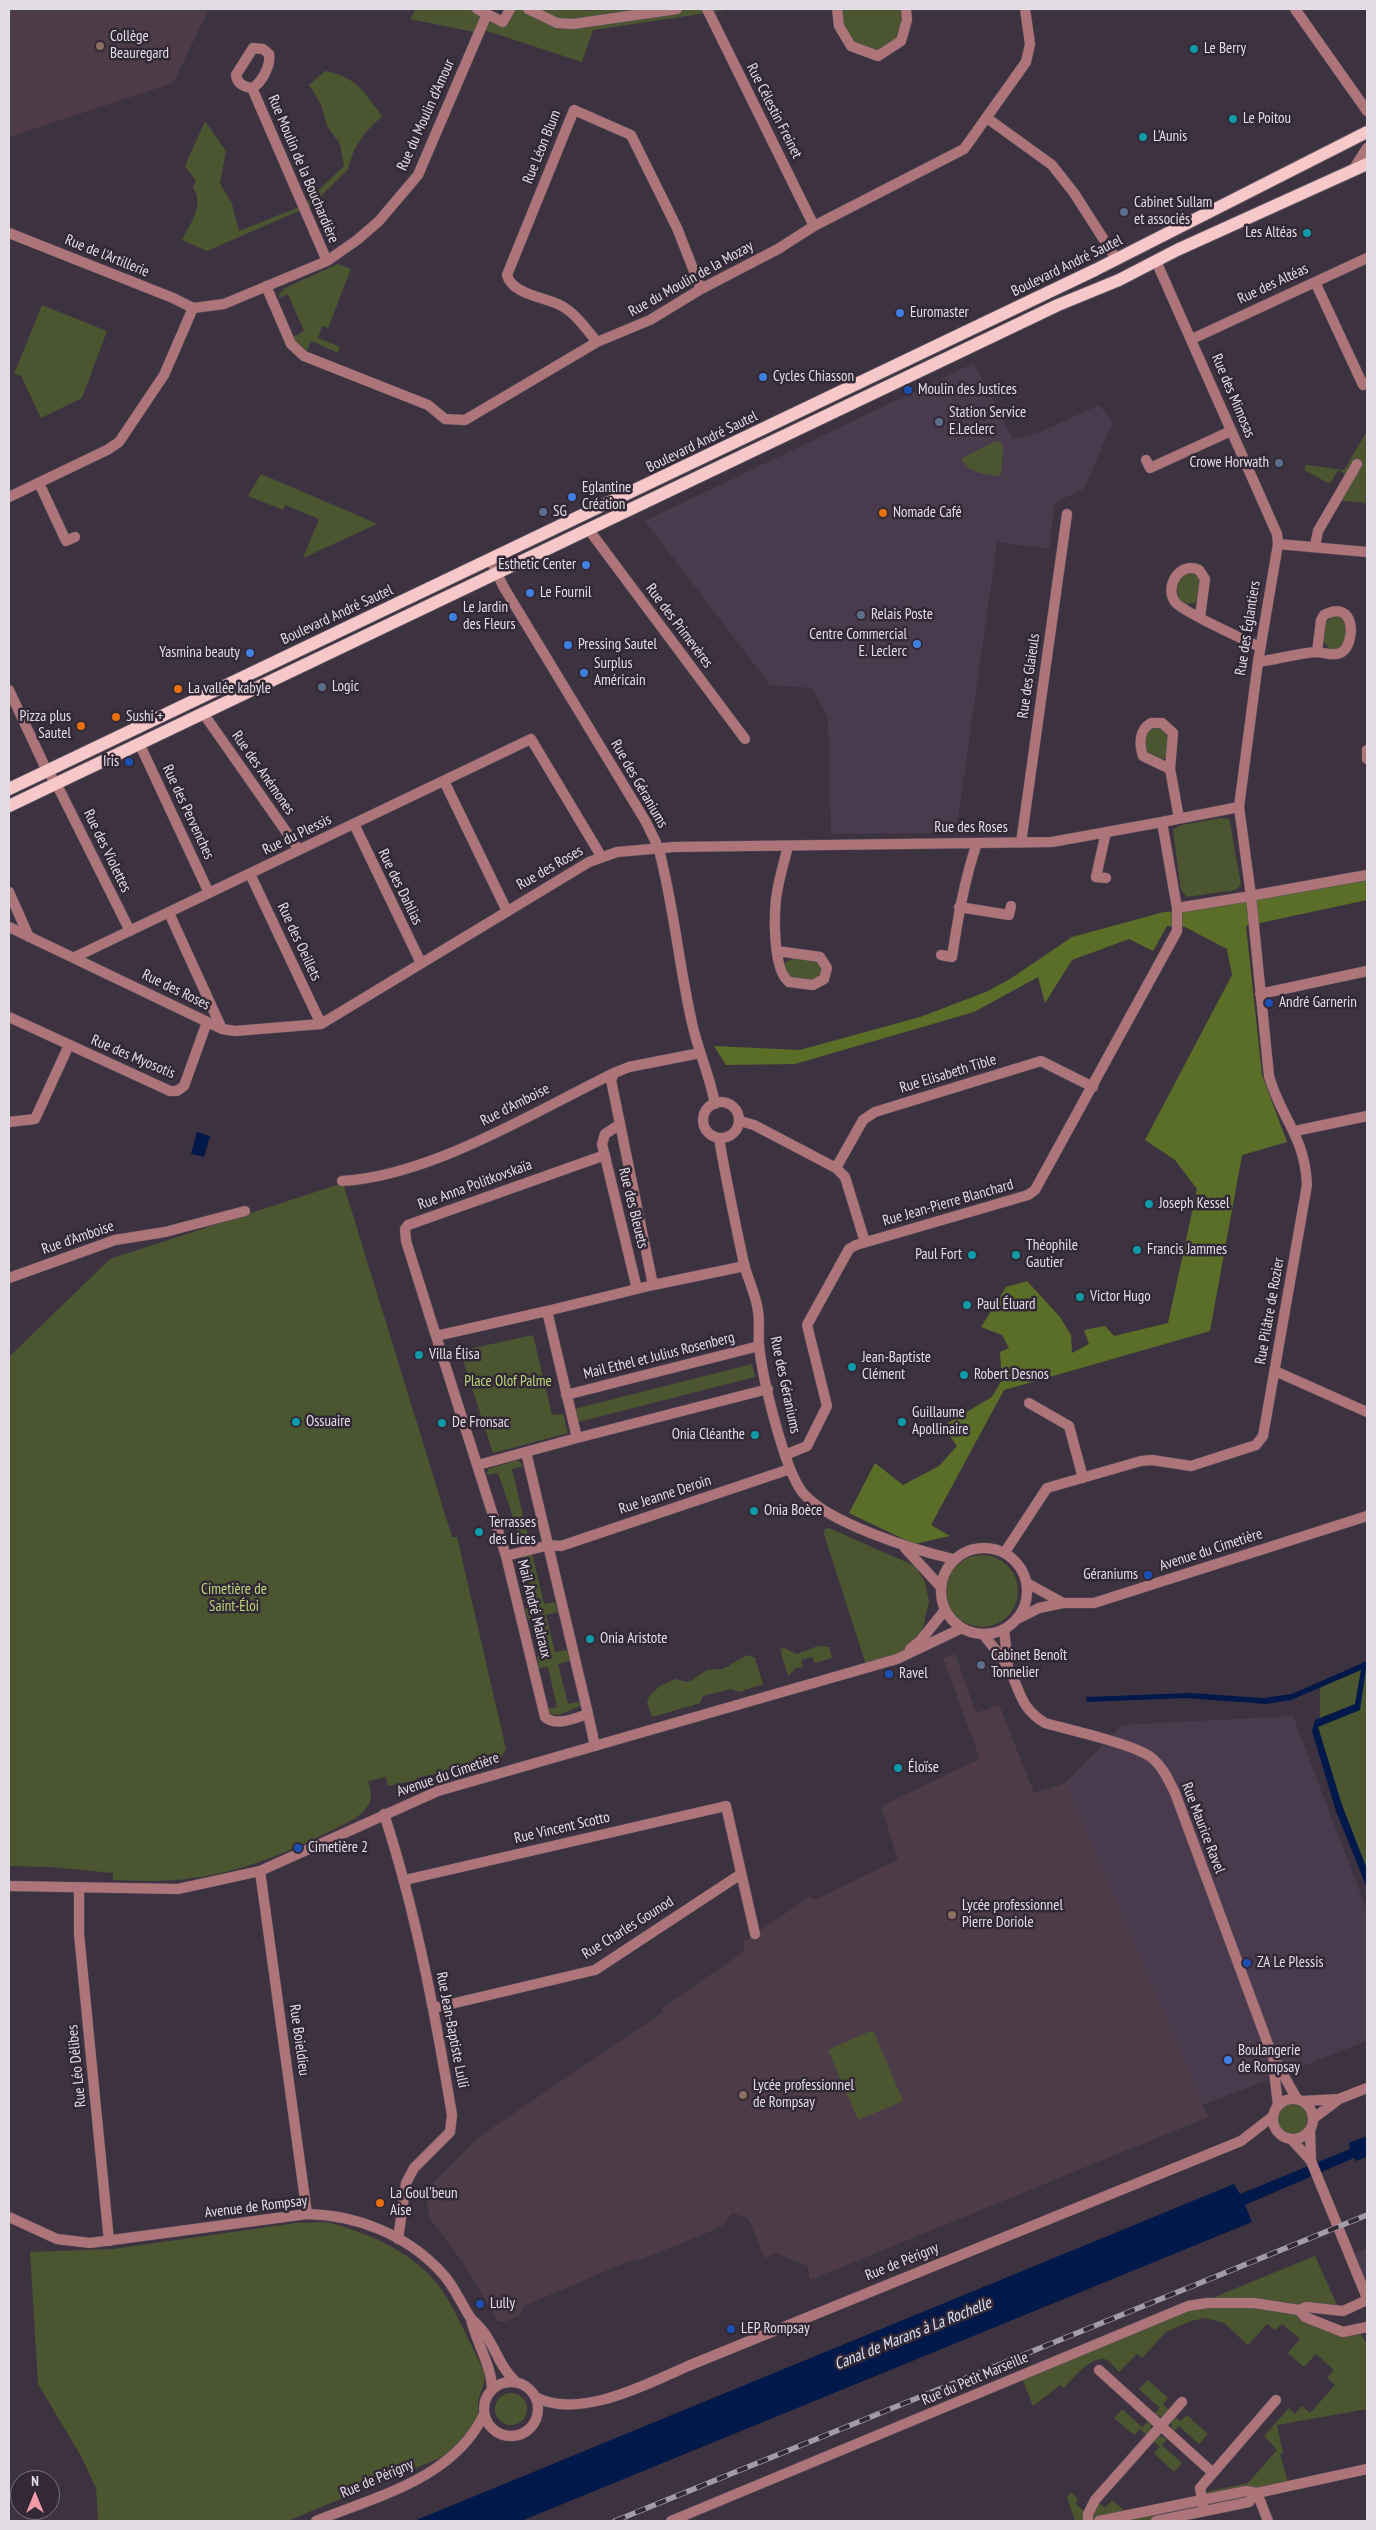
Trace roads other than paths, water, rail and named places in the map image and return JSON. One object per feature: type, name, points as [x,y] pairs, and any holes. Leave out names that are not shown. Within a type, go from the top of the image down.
[{"type":"main road","name":"Boulevard André Sautel","points":[[9,789],[1116,260],[1367,132]]},
{"type":"main road","name":"Boulevard André Sautel","points":[[9,806],[1058,305],[1119,280],[1156,261],[1367,164]]},
{"type":"street","points":[[477,9],[503,22],[510,9]]},
{"type":"street","points":[[528,9],[557,23],[572,24],[678,9]]},
{"type":"street","name":"Rue Célestin Freinet","points":[[706,9],[814,226]]},
{"type":"street","points":[[837,9],[839,26],[851,46],[878,56],[901,41],[907,20],[906,9]]},
{"type":"street","name":"Rue du Moulin de la Mozay","points":[[266,286],[295,350],[304,356],[428,405],[440,416],[452,421],[473,416],[597,342],[650,320],[701,289],[778,249],[814,226],[964,149],[1019,75],[1029,54],[1030,44],[1025,9]]},
{"type":"street","points":[[1295,9],[1367,111]]},
{"type":"street","name":"Rue du Moulin d'Amour","points":[[193,308],[217,306],[327,261],[357,240],[379,221],[418,175],[487,14]]},
{"type":"street","name":"Rue Moulin de la Bouchardière","points":[[252,88],[327,261]]},
{"type":"street","name":"Rue Léon Blum","points":[[597,342],[563,307],[515,287],[508,281],[507,275],[574,110],[631,135],[677,228],[701,289]]},
{"type":"street","points":[[987,118],[1052,165],[1079,201],[1116,260]]},
{"type":"street","points":[[1353,170],[1367,148]]},
{"type":"street","name":"Rue de l'Artillerie","points":[[10,236],[173,298],[193,308]]},
{"type":"street","name":"Rue des Altéas","points":[[1192,339],[1367,258]]},
{"type":"street","name":"Rue des Mimosas","points":[[1156,261],[1277,534],[1278,544]]},
{"type":"street","points":[[1315,282],[1363,385],[1367,383]]},
{"type":"street","points":[[9,497],[107,450],[119,442],[164,375],[193,308]]},
{"type":"street","points":[[1146,460],[1150,468],[1231,432]]},
{"type":"street","points":[[1315,546],[1318,531],[1357,464]]},
{"type":"street","points":[[39,483],[66,542],[75,538]]},
{"type":"street","name":"Rue des Glaieuls","points":[[1021,843],[1067,514]]},
{"type":"street","name":"Rue des Primevères","points":[[589,530],[746,740]]},
{"type":"street","points":[[1278,544],[1367,552]]},
{"type":"street","name":"Rue des Églantiers","points":[[1251,896],[1239,807],[1260,647],[1278,544]]},
{"type":"street","name":"Rue des Géraniums","points":[[491,560],[646,822],[658,848],[700,1053],[710,1079],[715,1104]]},
{"type":"street","points":[[1200,617],[1204,579],[1199,570],[1188,568],[1181,570],[1174,580],[1173,596],[1182,607],[1200,617],[1260,647]]},
{"type":"street","points":[[1258,662],[1317,652],[1337,654],[1349,646],[1350,620],[1347,614],[1338,611],[1324,615],[1321,620],[1317,652]]},
{"type":"street","points":[[9,690],[47,771],[56,783]]},
{"type":"street","name":"Rue des Anémones","points":[[203,713],[299,850]]},
{"type":"street","points":[[1170,770],[1142,756],[1140,749],[1142,732],[1146,726],[1154,722],[1162,723],[1173,733],[1170,770],[1179,818]]},
{"type":"street","name":"Rue du Plessis","points":[[75,957],[531,739],[600,856]]},
{"type":"street","name":"Rue des Pervenches","points":[[140,743],[209,893]]},
{"type":"street","points":[[1367,750],[1367,759]]},
{"type":"street","points":[[444,781],[507,911]]},
{"type":"street","name":"Rue des Violettes","points":[[56,783],[130,931]]},
{"type":"street","name":"Rue des Roses","points":[[9,927],[222,1028],[235,1031],[321,1024],[600,856],[658,848],[1052,842],[1239,807]]},
{"type":"street","name":"Rue Jean-Pierre Blanchard","points":[[785,1455],[807,1446],[827,1406],[807,1325],[849,1249],[865,1242],[1028,1195],[1036,1190],[1177,931],[1177,908],[1162,822]]},
{"type":"street","name":"Rue des Dahlias","points":[[354,824],[421,963]]},
{"type":"street","points":[[1106,832],[1096,877],[1106,878]]},
{"type":"street","points":[[941,955],[952,957],[959,907],[976,843]]},
{"type":"street","points":[[777,951],[820,956],[827,968],[824,979],[813,985],[789,982],[781,971],[777,951],[776,898],[788,846]]},
{"type":"street","name":"Rue des Oeillets","points":[[250,874],[321,1024]]},
{"type":"street","points":[[1177,908],[1367,875]]},
{"type":"street","points":[[9,892],[29,937]]},
{"type":"street","name":"Rue Pilâtre de Rozier","points":[[1005,1552],[1047,1488],[1147,1460],[1191,1466],[1256,1445],[1263,1436],[1307,1185],[1306,1164],[1295,1131],[1273,1090],[1269,1076],[1251,896]]},
{"type":"street","points":[[959,907],[1009,915],[1010,906]]},
{"type":"street","points":[[169,913],[222,1028]]},
{"type":"street","points":[[1260,994],[1367,971]]},
{"type":"street","name":"Rue des Myosotis","points":[[9,1018],[170,1092],[177,1091],[184,1086],[207,1022]]},
{"type":"street","points":[[9,1122],[35,1119],[69,1045]]},
{"type":"street","name":"Rue d'Amboise","points":[[342,1181],[366,1180],[455,1152],[614,1073],[629,1067],[700,1053]]},
{"type":"street","name":"Rue Elisabeth Tible","points":[[836,1168],[863,1120],[876,1112],[1041,1061],[1093,1087]]},
{"type":"street","name":"Rue des Bleuets","points":[[614,1073],[612,1080],[619,1125],[654,1286]]},
{"type":"street","points":[[726,1103],[732,1106],[739,1115],[740,1121],[735,1132],[730,1136],[719,1138],[709,1133],[704,1122],[706,1111],[715,1104],[726,1103]]},
{"type":"street","points":[[1295,1131],[1367,1116]]},
{"type":"street","points":[[740,1121],[754,1125],[836,1168],[845,1177],[865,1242]]},
{"type":"street","name":"Rue des Bleuets","points":[[619,1125],[605,1134],[602,1144],[618,1204],[637,1290]]},
{"type":"street","name":"Rue des Géraniums","points":[[719,1138],[745,1266],[758,1311],[759,1346],[768,1389],[785,1455],[803,1494],[822,1510],[904,1547],[953,1559]]},
{"type":"street","name":"Rue Anna Politkovskaïa","points":[[436,1336],[406,1241],[405,1229],[408,1225],[605,1155]]},
{"type":"street","name":"Rue d'Amboise","points":[[9,1278],[115,1240],[164,1232],[245,1210]]},
{"type":"street","points":[[745,1266],[436,1336],[478,1464],[768,1389]]},
{"type":"street","points":[[547,1311],[577,1438]]},
{"type":"street","name":"Mail Ethel et Julius Rosenberg","points":[[566,1395],[759,1346]]},
{"type":"street","points":[[1275,1371],[1367,1412]]},
{"type":"street","points":[[1029,1403],[1069,1426],[1083,1478]]},
{"type":"street","name":"Mail André Malraux","points":[[526,1452],[595,1746]]},
{"type":"street","name":"Mail André Malraux","points":[[478,1464],[506,1556],[545,1717],[550,1722],[556,1722],[588,1714]]},
{"type":"street","name":"Rue Jeanne Deroin","points":[[506,1556],[549,1545],[561,1546],[790,1469]]},
{"type":"street","name":"Avenue du Cimetière","points":[[1016,1620],[1039,1608],[1063,1603],[1084,1605],[1113,1598],[1367,1516]]},
{"type":"street","name":"Rue des Géraniums","points":[[904,1547],[940,1586]]},
{"type":"street","points":[[980,1547],[994,1548],[1005,1552],[1017,1562],[1027,1583],[1027,1596],[1023,1609],[1016,1620],[1004,1629],[982,1634],[962,1628],[952,1621],[945,1610],[941,1598],[940,1586],[944,1572],[953,1559],[965,1551],[980,1547]]},
{"type":"street","name":"Avenue du Cimetière","points":[[1027,1583],[1063,1603]]},
{"type":"street","name":"Avenue du Cimetière","points":[[898,1659],[920,1641],[945,1610]]},
{"type":"street","name":"Avenue du Cimetière","points":[[9,1886],[178,1889],[260,1870],[438,1791],[898,1659],[962,1628]]},
{"type":"street","name":"Rue Maurice Ravel","points":[[1004,1629],[1008,1668]]},
{"type":"street","name":"Rue Maurice Ravel","points":[[982,1634],[1008,1668],[1020,1697],[1031,1715],[1044,1723],[1134,1749],[1151,1757],[1165,1774],[1175,1793],[1272,2055],[1300,2100]]},
{"type":"street","name":"Rue Vincent Scotto","points":[[405,1880],[726,1806],[741,1874]]},
{"type":"street","name":"Rue Jean-Baptiste Lulli","points":[[384,1814],[405,1880],[434,2008],[452,2115],[450,2132],[414,2168],[406,2183],[398,2239]]},
{"type":"street","name":"Rue Boieldieu","points":[[260,1870],[307,2214]]},
{"type":"street","points":[[741,1874],[754,1934]]},
{"type":"street","name":"Rue Charles Gounod","points":[[434,2008],[595,1970],[741,1874]]},
{"type":"street","name":"Rue Léo Délibes","points":[[79,1888],[79,1934],[109,2241]]},
{"type":"street","name":"Rue Maurice Ravel","points":[[1272,2055],[1278,2105]]},
{"type":"street","points":[[1311,2161],[1310,2131],[1314,2118],[1339,2099],[1367,2088]]},
{"type":"street","points":[[1339,2099],[1284,2101],[1278,2105],[1272,2117],[1275,2130],[1292,2140],[1311,2161],[1367,2299]]},
{"type":"street","points":[[1300,2100],[1309,2106],[1314,2118]]},
{"type":"street","name":"Rue de Périgny","points":[[536,2397],[545,2402],[570,2405],[625,2394],[688,2366],[1241,2141],[1272,2117]]},
{"type":"street","points":[[1292,2140],[1305,2136],[1310,2131]]},
{"type":"street","name":"Avenue de Rompsay","points":[[9,2217],[40,2232],[73,2243],[109,2241],[307,2214],[344,2217],[365,2223],[398,2239],[420,2253],[442,2272],[471,2318],[484,2332],[507,2374],[516,2382]]},
{"type":"street","name":"Rue du Petit Marseille","points":[[674,2521],[1188,2306],[1207,2303],[1254,2303],[1299,2310],[1306,2307],[1343,2311],[1367,2299]]},
{"type":"street","name":"Rue du Petit Marseille","points":[[1299,2310],[1306,2317],[1343,2332],[1367,2327]]},
{"type":"street","name":"Avenue de Rompsay","points":[[471,2318],[474,2334],[490,2372],[492,2390]]},
{"type":"street","points":[[1099,2370],[1213,2473]]},
{"type":"street","points":[[516,2382],[527,2387],[536,2397],[538,2404],[537,2419],[533,2426],[522,2434],[502,2435],[490,2427],[484,2414],[485,2401],[492,2390],[503,2383],[516,2382]]},
{"type":"street","points":[[1204,2511],[1200,2488],[1276,2400]]},
{"type":"street","points":[[1088,2521],[1088,2514],[1095,2500],[1182,2402]]},
{"type":"street","name":"Rue de Périgny","points":[[316,2521],[422,2476],[456,2455],[480,2423],[484,2414]]},
{"type":"street","points":[[1099,2521],[1246,2491],[1255,2493],[1367,2469]]},
{"type":"street","points":[[1156,2521],[1249,2502],[1255,2493]]},
{"type":"street","points":[[1255,2493],[1268,2521]]},
{"type":"water","points":[[197,1132],[210,1136],[204,1157],[191,1154]]},
{"type":"water","points":[[1367,1661],[1360,1710],[1318,1727],[1342,1805],[1367,1869],[1367,1888],[1336,1811],[1312,1731],[1315,1720],[1355,1704],[1361,1670],[1291,1700],[1266,1704],[1186,1698],[1087,1702],[1086,1697],[1190,1693],[1263,1698],[1292,1694]]},
{"type":"water","name":"Canal de Marans à La Rochelle","points":[[1367,2136],[1367,2157],[1356,2161],[1354,2158],[1245,2205],[1252,2222],[521,2521],[414,2521],[1234,2184],[1240,2194],[1350,2149],[1349,2143]]},
{"type":"railway","points":[[615,2521],[1367,2215]]},
{"type":"place","name":"Collège Beauregard","points":[[100,46]]},
{"type":"place","name":"Le Berry","points":[[1194,49]]},
{"type":"place","name":"Le Poitou","points":[[1233,119]]},
{"type":"place","name":"L'Aunis","points":[[1143,137]]},
{"type":"place","name":"Cabinet Sullam et associés","points":[[1124,212]]},
{"type":"place","name":"Les Altéas","points":[[1307,233]]},
{"type":"place","name":"Euromaster","points":[[900,313]]},
{"type":"place","name":"Cycles Chiasson","points":[[763,377]]},
{"type":"place","name":"Moulin des Justices","points":[[908,390]]},
{"type":"place","name":"Station Service E.Leclerc","points":[[939,422]]},
{"type":"place","name":"Crowe Horwath","points":[[1279,463]]},
{"type":"place","name":"Eglantine Création","points":[[572,497]]},
{"type":"place","name":"SG","points":[[543,512]]},
{"type":"place","name":"Nomade Café","points":[[883,513]]},
{"type":"place","name":"Esthetic Center","points":[[586,565]]},
{"type":"place","name":"Le Fournil","points":[[530,593]]},
{"type":"place","name":"Relais Poste","points":[[861,615]]},
{"type":"place","name":"Le Jardin des Fleurs","points":[[453,617]]},
{"type":"place","name":"Centre Commercial E. Leclerc","points":[[917,644]]},
{"type":"place","name":"Pressing Sautel","points":[[568,645]]},
{"type":"place","name":"Yasmina beauty","points":[[250,653]]},
{"type":"place","name":"Surplus Américain","points":[[584,673]]},
{"type":"place","name":"Logic","points":[[322,687]]},
{"type":"place","name":"La vallée kabyle","points":[[178,689]]},
{"type":"place","name":"Sushi +","points":[[116,717]]},
{"type":"place","name":"Pizza plus Sautel","points":[[81,726]]},
{"type":"place","name":"Iris","points":[[129,762]]},
{"type":"place","name":"André Garnerin","points":[[1269,1003]]},
{"type":"place","name":"Joseph Kessel","points":[[1149,1204]]},
{"type":"place","name":"Francis Jammes","points":[[1137,1250]]},
{"type":"place","name":"Paul Fort","points":[[972,1255]]},
{"type":"place","name":"Théophile Gautier","points":[[1016,1255]]},
{"type":"place","name":"Victor Hugo","points":[[1080,1297]]},
{"type":"place","name":"Paul Éluard","points":[[967,1305]]},
{"type":"place","name":"Villa Élisa","points":[[419,1355]]},
{"type":"place","name":"Jean-Baptiste Clément","points":[[852,1367]]},
{"type":"place","name":"Robert Desnos","points":[[964,1375]]},
{"type":"place","name":"Ossuaire","points":[[296,1422]]},
{"type":"place","name":"Guillaume Apollinaire","points":[[902,1422]]},
{"type":"place","name":"De Fronsac","points":[[442,1423]]},
{"type":"place","name":"Onia Cléanthe","points":[[755,1435]]},
{"type":"place","name":"Onia Boèce","points":[[754,1511]]},
{"type":"place","name":"Terrasses des Lices","points":[[479,1532]]},
{"type":"place","name":"Géraniums","points":[[1148,1575]]},
{"type":"place","name":"Onia Aristote","points":[[590,1639]]},
{"type":"place","name":"Cabinet Benoît Tonnelier","points":[[981,1665]]},
{"type":"place","name":"Ravel","points":[[889,1674]]},
{"type":"place","name":"Éloïse","points":[[898,1768]]},
{"type":"place","name":"Cimetière 2","points":[[298,1848]]},
{"type":"place","name":"Lycée professionnel Pierre Doriole","points":[[952,1915]]},
{"type":"place","name":"ZA Le Plessis","points":[[1247,1963]]},
{"type":"place","name":"Boulangerie de Rompsay","points":[[1228,2060]]},
{"type":"place","name":"Lycée professionnel de Rompsay","points":[[743,2095]]},
{"type":"place","name":"La Goul'beun Aise","points":[[380,2203]]},
{"type":"place","name":"Lully","points":[[480,2304]]},
{"type":"place","name":"LEP Rompsay","points":[[731,2329]]},
{"type":"park label","name":"Place Olof Palme","points":[[508,1382]]},
{"type":"park label","name":"Cimetière de Saint-Éloi","points":[[234,1598]]}]
